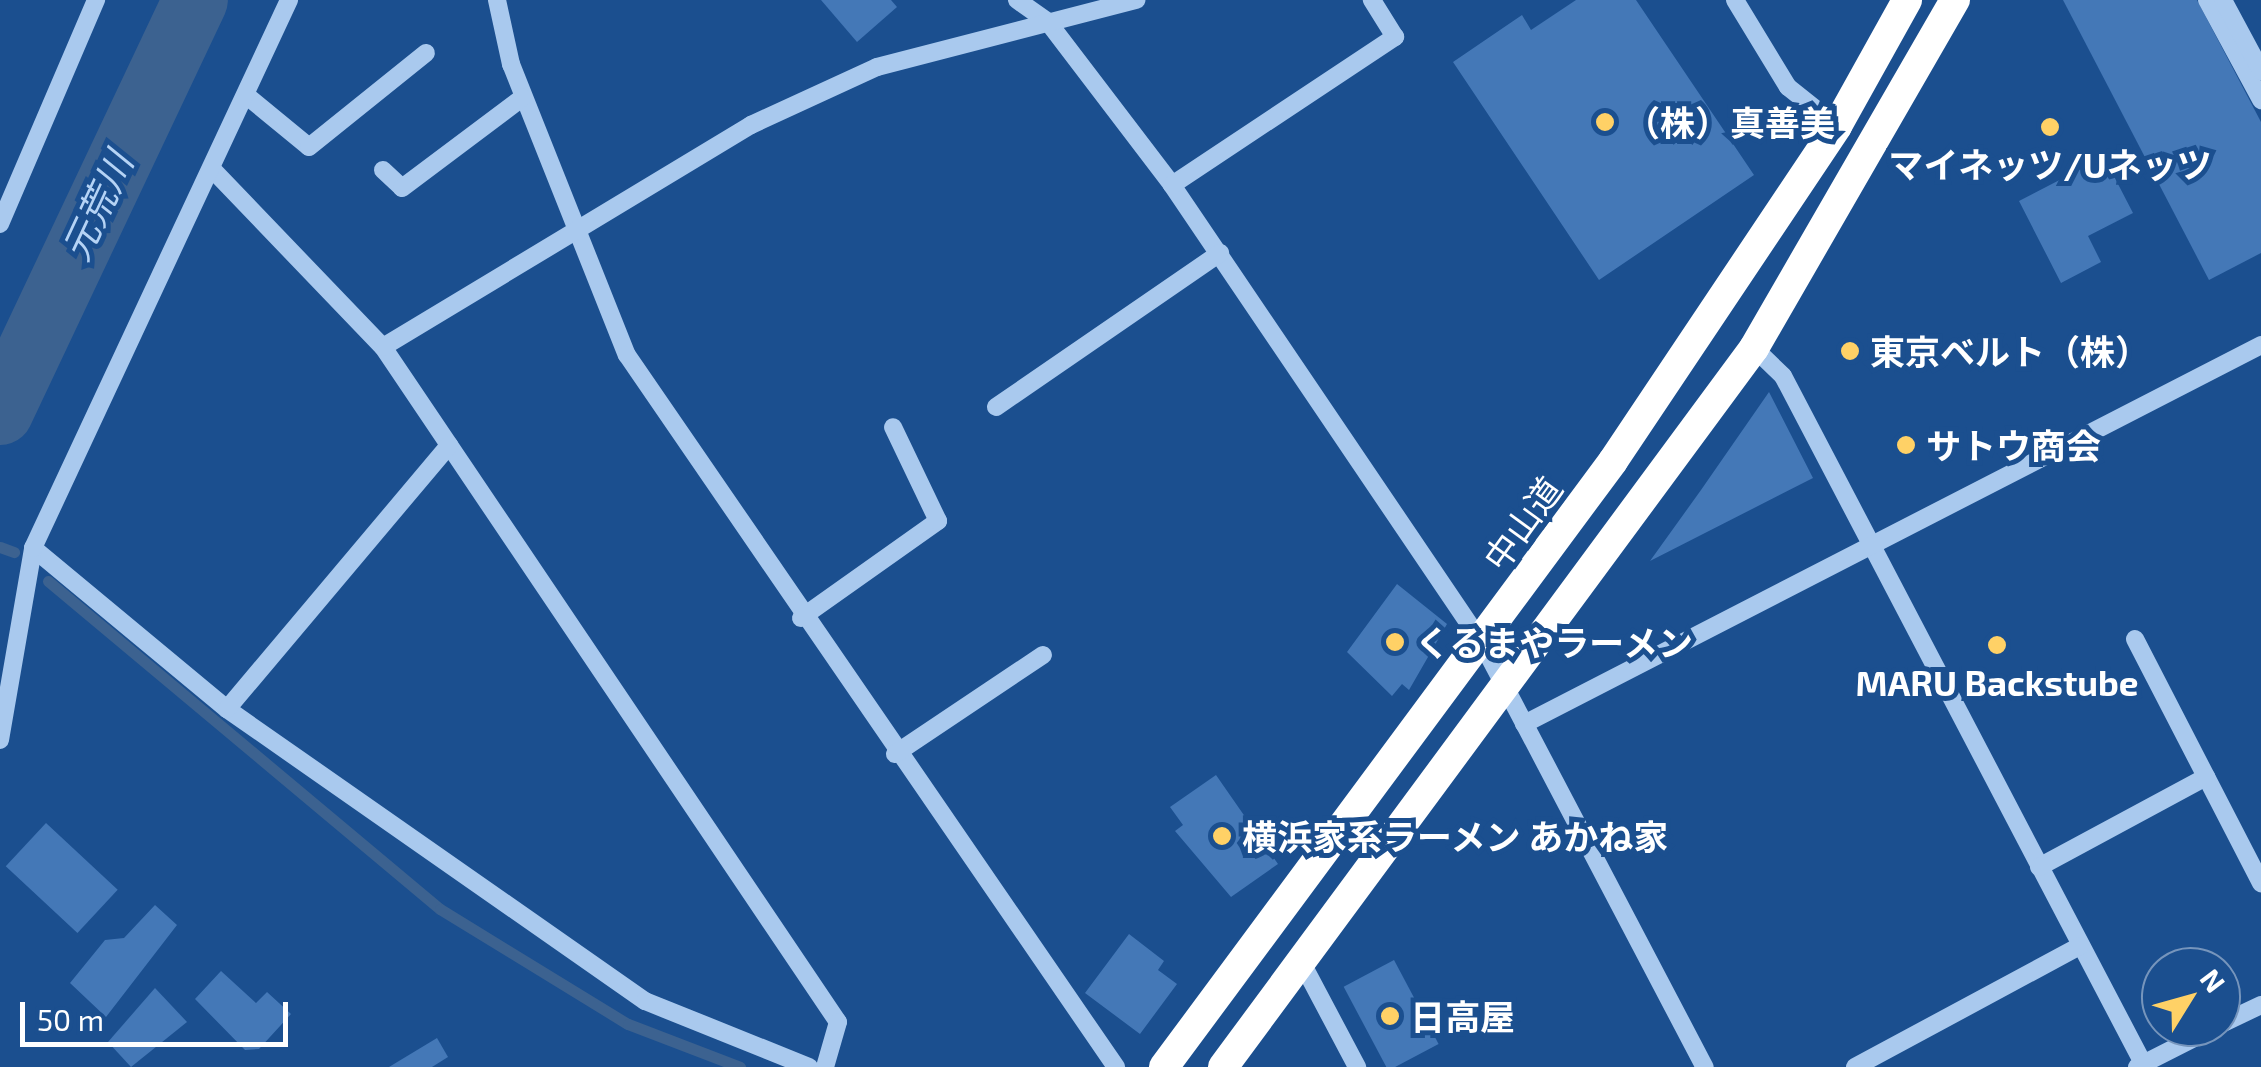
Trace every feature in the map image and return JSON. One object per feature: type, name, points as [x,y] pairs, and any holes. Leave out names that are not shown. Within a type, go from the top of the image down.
[{"type":"highway","name":"中山道","points":[[1164,1067],[1482,642],[1837,126],[1907,0]]},
{"type":"highway","points":[[1224,1067],[1508,690],[1754,348],[1955,0]]},
{"type":"street","points":[[0,224],[96,0]]},
{"type":"street","points":[[0,740],[33,548],[214,170],[289,0]]},
{"type":"street","points":[[497,0],[523,96],[627,355],[801,618],[1116,1067]]},
{"type":"street","points":[[1017,0],[1048,22],[1172,185],[1482,642],[1705,1067]]},
{"type":"street","points":[[1048,22],[1060,0]]},
{"type":"street","points":[[383,347],[751,126],[877,67],[1137,0]]},
{"type":"street","points":[[1172,185],[1395,37],[1372,0]]},
{"type":"street","points":[[1735,0],[1788,87],[1837,126]]},
{"type":"street","points":[[2207,0],[2261,100]]},
{"type":"street","points":[[2223,0],[2260,68]]},
{"type":"street","points":[[247,96],[309,148],[426,53]]},
{"type":"street","points":[[383,170],[402,188],[523,96]]},
{"type":"street","points":[[214,170],[383,347],[838,1022],[825,1067]]},
{"type":"street","points":[[996,406],[1220,253]]},
{"type":"street","points":[[1524,724],[1874,549],[2261,345]]},
{"type":"street","points":[[1754,348],[1784,376],[2141,1066],[2178,1047]]},
{"type":"street","points":[[801,618],[938,521],[893,427]]},
{"type":"street","points":[[227,709],[449,446]]},
{"type":"street","points":[[33,548],[227,709],[645,1001],[810,1067]]},
{"type":"street","points":[[2134,640],[2261,884]]},
{"type":"street","points":[[895,754],[1043,654]]},
{"type":"street","points":[[2039,866],[2206,777]]},
{"type":"street","points":[[1856,1067],[2080,946]]},
{"type":"street","points":[[1302,963],[1358,1067]]},
{"type":"building","points":[[821,0],[891,0],[897,7],[857,42]]},
{"type":"building","points":[[1576,0],[1636,0],[1754,175],[1599,280],[1453,62],[1522,15],[1531,30]]},
{"type":"building","points":[[2063,0],[2197,0],[2261,122],[2261,253],[2209,280]]},
{"type":"building","points":[[2104,157],[2133,213],[2088,236],[2101,262],[2061,283],[2019,201]]},
{"type":"building","points":[[1769,392],[1813,478],[1650,561],[1701,490]]},
{"type":"building","points":[[1397,584],[1447,624],[1409,690],[1402,684],[1392,696],[1347,652]]},
{"type":"building","points":[[1216,775],[1278,864],[1231,897],[1175,831],[1183,825],[1170,807]]},
{"type":"building","points":[[46,823],[118,890],[77,933],[6,866]]},
{"type":"building","points":[[155,905],[177,925],[106,1017],[70,983],[105,940],[124,938]]},
{"type":"building","points":[[1129,934],[1164,961],[1158,970],[1177,984],[1140,1034],[1085,993]]},
{"type":"building","points":[[1394,960],[1439,1044],[1395,1067],[1386,1067],[1344,987]]},
{"type":"building","points":[[221,971],[256,1003],[267,992],[291,1014],[259,1049],[245,1050],[195,999]]},
{"type":"building","points":[[155,988],[187,1022],[131,1067],[108,1042]]},
{"type":"building","points":[[437,1038],[448,1057],[432,1067],[389,1067]]},
{"type":"waterway","name":"元荒川","points":[[0,412],[195,0]]},
{"type":"waterway","points":[[0,547],[14,552]]},
{"type":"waterway","points":[[48,581],[440,909],[628,1024],[740,1067]]},
{"type":"place","name":"（株）真善美","points":[[1605,122]]},
{"type":"place","name":"マイネッツ/Uネッツ","points":[[2050,127]]},
{"type":"place","name":"東京ベルト（株）","points":[[1850,351]]},
{"type":"place","name":"サトウ商会","points":[[1906,445]]},
{"type":"place","name":"くるまやラーメン","points":[[1395,642]]},
{"type":"place","name":"MARU Backstube","points":[[1997,645]]},
{"type":"place","name":"横浜家系ラーメン あかね家","points":[[1222,836]]},
{"type":"place","name":"日高屋","points":[[1390,1016]]}]
